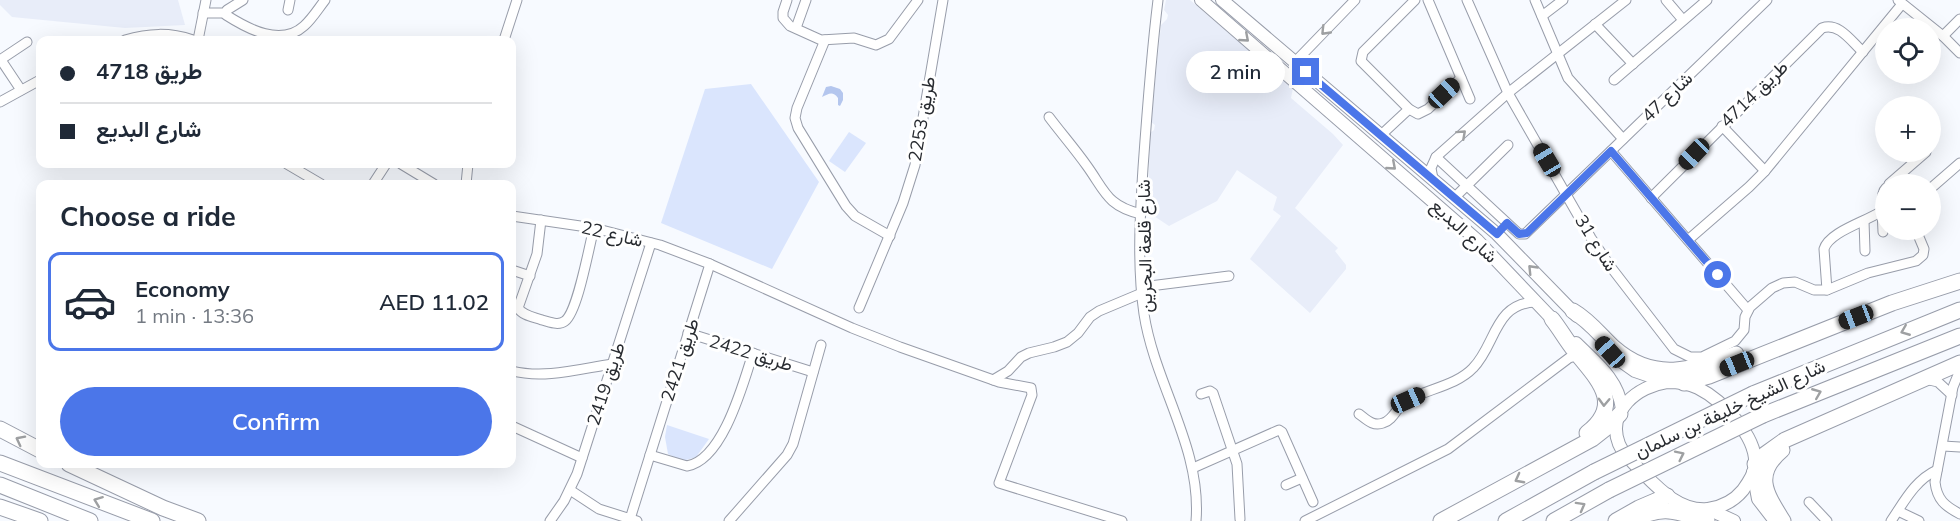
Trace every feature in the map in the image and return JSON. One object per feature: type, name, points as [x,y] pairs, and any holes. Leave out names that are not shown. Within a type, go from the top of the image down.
[{"type":"highway","points":[[1684,383],[1717,373],[1892,303],[1960,281]]},
{"type":"highway","name":"شارع الشيخ خليفة بن سلمان","points":[[1506,521],[1594,472],[1753,394],[1960,310]]},
{"type":"highway","points":[[1573,311],[1586,319],[1613,347],[1631,360],[1650,368],[1671,371],[1703,366],[1790,335],[1820,331]]},
{"type":"highway","points":[[1542,467],[1547,460],[1592,430],[1603,416],[1605,400],[1602,383],[1574,354],[1552,319]]},
{"type":"highway","name":"شارع الشيخ خليفة بن سلمان","points":[[1554,521],[1608,490],[1763,415],[1960,336]]},
{"type":"highway","points":[[1754,468],[1779,444],[1960,363]]},
{"type":"highway","points":[[1441,521],[1592,440],[1621,411]]},
{"type":"highway","points":[[1783,521],[1766,493],[1765,483],[1770,464],[1783,450],[1807,436],[1821,424]]},
{"type":"highway","points":[[0,429],[36,448]]},
{"type":"highway","points":[[0,463],[152,521]]},
{"type":"highway","points":[[78,468],[163,508],[198,521]]},
{"type":"highway","points":[[0,485],[90,521]]},
{"type":"highway","points":[[1616,521],[1648,503],[1667,496]]},
{"type":"highway","points":[[0,507],[40,521]]},
{"type":"highway","points":[[1632,521],[1656,510],[1707,515]]},
{"type":"main road","name":"شارع البديع","points":[[1201,0],[1468,232],[1612,380],[1621,397],[1621,411]]},
{"type":"main road","name":"شارع البديع","points":[[1222,0],[1497,234],[1610,352],[1645,375],[1667,382]]},
{"type":"main road","points":[[1734,521],[1707,515],[1667,496],[1625,454],[1620,446],[1617,430],[1621,411],[1643,388],[1667,382],[1684,383],[1706,392],[1719,402],[1745,432],[1751,443],[1758,499],[1775,521]]},
{"type":"main road","points":[[1707,515],[1732,500],[1745,488],[1754,468]]},
{"type":"street","points":[[199,36],[206,0]]},
{"type":"street","points":[[203,13],[226,13],[243,0]]},
{"type":"street","points":[[281,36],[305,25],[325,0]]},
{"type":"street","points":[[505,36],[517,0]]},
{"type":"street","points":[[787,0],[783,18],[796,28],[825,40],[849,38],[876,45],[885,42],[918,0]]},
{"type":"street","points":[[796,28],[806,0]]},
{"type":"street","name":"طريق 2253","points":[[860,308],[890,236],[915,165],[943,0]]},
{"type":"street","name":"شارع قلعة البحرين","points":[[1158,0],[1140,214],[1142,290],[1148,333],[1193,468],[1196,517]]},
{"type":"street","points":[[1295,62],[1355,0]]},
{"type":"street","points":[[1415,0],[1360,56],[1364,65],[1418,114],[1422,113],[1461,78]]},
{"type":"street","points":[[1428,0],[1470,99]]},
{"type":"street","name":"شارع 31","points":[[1467,0],[1508,93],[1600,252],[1674,349],[1684,355],[1702,357],[1735,341],[1744,330],[1748,310]]},
{"type":"street","points":[[1534,0],[1562,67],[1576,87],[1623,140]]},
{"type":"street","points":[[1542,16],[1563,0]]},
{"type":"street","points":[[1433,179],[1431,168],[1436,157],[1508,93],[1626,0]]},
{"type":"street","points":[[1666,0],[1683,20]]},
{"type":"street","points":[[1614,80],[1707,0]]},
{"type":"street","name":"شارع 47","points":[[1507,223],[1519,234],[1525,234],[1767,0]]},
{"type":"street","points":[[1688,240],[1765,171],[1863,52],[1900,2],[1960,52]]},
{"type":"street","points":[[226,13],[269,36]]},
{"type":"street","points":[[1942,36],[1960,19]]},
{"type":"street","points":[[1595,24],[1633,64]]},
{"type":"street","name":"طريق 4714","points":[[1651,198],[1822,28],[1836,27],[1863,52]]},
{"type":"street","points":[[142,36],[164,34],[174,36]]},
{"type":"street","points":[[825,40],[797,108],[795,118],[798,128],[846,206],[855,216],[890,236]]},
{"type":"street","points":[[21,90],[0,60],[27,42]]},
{"type":"street","points":[[0,102],[36,82]]},
{"type":"street","points":[[1380,136],[1409,108]]},
{"type":"street","points":[[1049,117],[1087,166],[1107,197],[1127,211],[1140,214]]},
{"type":"street","points":[[1722,126],[1765,171]]},
{"type":"street","points":[[1454,198],[1508,144]]},
{"type":"street","points":[[1611,151],[1748,310],[1772,288],[1783,282],[1795,282],[1814,290],[1827,290],[1868,273],[1919,259],[1924,249],[1920,240]]},
{"type":"street","points":[[1436,157],[1507,223],[1497,234]]},
{"type":"street","points":[[1901,174],[1914,162]]},
{"type":"street","points":[[1941,179],[1960,163]]},
{"type":"street","points":[[294,168],[314,180]]},
{"type":"street","points":[[408,168],[427,180]]},
{"type":"street","points":[[1827,290],[1824,249],[1826,243],[1833,236],[1875,214]]},
{"type":"street","name":"شارع 22","points":[[516,217],[594,228],[651,243],[711,264],[860,331],[924,356],[1013,386],[1028,387],[1033,391],[999,483],[1122,521]]},
{"type":"street","points":[[541,220],[537,254],[518,306],[520,312],[553,324],[565,321],[580,286],[594,228]]},
{"type":"street","points":[[1864,221],[1865,251]]},
{"type":"street","name":"طريق 2419","points":[[550,521],[570,490],[582,458],[651,243]]},
{"type":"street","name":"طريق 2421","points":[[634,520],[650,455],[711,264]]},
{"type":"street","points":[[516,271],[530,276]]},
{"type":"street","points":[[993,380],[1008,371],[1021,357],[1067,342],[1078,333],[1090,316],[1142,290],[1229,276]]},
{"type":"street","points":[[1359,414],[1373,423],[1382,424],[1390,419],[1404,402],[1469,372],[1479,360],[1499,322],[1518,299],[1521,285]]},
{"type":"street","points":[[1512,309],[1523,303],[1536,302]]},
{"type":"street","name":"طريق 2422","points":[[688,333],[813,372]]},
{"type":"street","name":"طريق 2422","points":[[729,521],[780,465],[793,444],[821,345]]},
{"type":"street","points":[[650,455],[687,466],[702,459],[730,421],[753,353]]},
{"type":"street","points":[[1305,521],[1454,445],[1574,354]]},
{"type":"street","points":[[516,372],[554,373],[612,364]]},
{"type":"street","points":[[1960,370],[1955,379],[1935,482],[1938,496],[1948,507],[1960,514]]},
{"type":"street","points":[[1920,379],[1938,382],[1952,395]]},
{"type":"street","points":[[1201,394],[1210,391],[1214,393],[1234,451],[1238,470],[1240,519]]},
{"type":"street","points":[[516,428],[582,458]]},
{"type":"street","points":[[1193,468],[1279,430],[1282,432],[1313,502]]},
{"type":"street","points":[[1943,446],[1960,447]]},
{"type":"street","points":[[1891,521],[1919,482],[1937,470]]},
{"type":"street","points":[[1286,485],[1302,478]]},
{"type":"street","points":[[570,490],[599,509],[634,520]]},
{"type":"street","points":[[1809,502],[1827,521]]},
{"type":"street","points":[[1898,511],[1919,521]]},
{"type":"street","points":[[1187,521],[1196,517]]},
{"type":"shaded area","points":[[0,0],[178,0],[185,25],[125,28],[12,17],[0,5]]},
{"type":"shaded area","points":[[1166,0],[1190,0],[1293,88],[1291,98],[1343,145],[1295,208],[1338,248],[1335,251],[1346,265],[1346,269],[1310,313],[1250,259],[1281,216],[1273,210],[1277,197],[1237,170],[1217,201],[1169,226],[1148,212],[1150,133],[1154,130],[1155,125],[1151,122],[1161,25],[1168,15],[1164,10]]},
{"type":"shaded area","points":[[751,84],[819,182],[772,269],[661,223],[705,89]]},
{"type":"shaded area","points":[[849,132],[866,143],[845,172],[829,161]]},
{"type":"shaded area","points":[[667,425],[709,439],[696,457],[683,461],[668,454],[665,437]]},
{"type":"water","points":[[826,87],[840,89],[843,93],[840,106],[834,94],[822,97]]},
{"type":"route","points":[[1306,72],[1497,234],[1507,223],[1519,234],[1527,233],[1611,151],[1718,275]]}]
